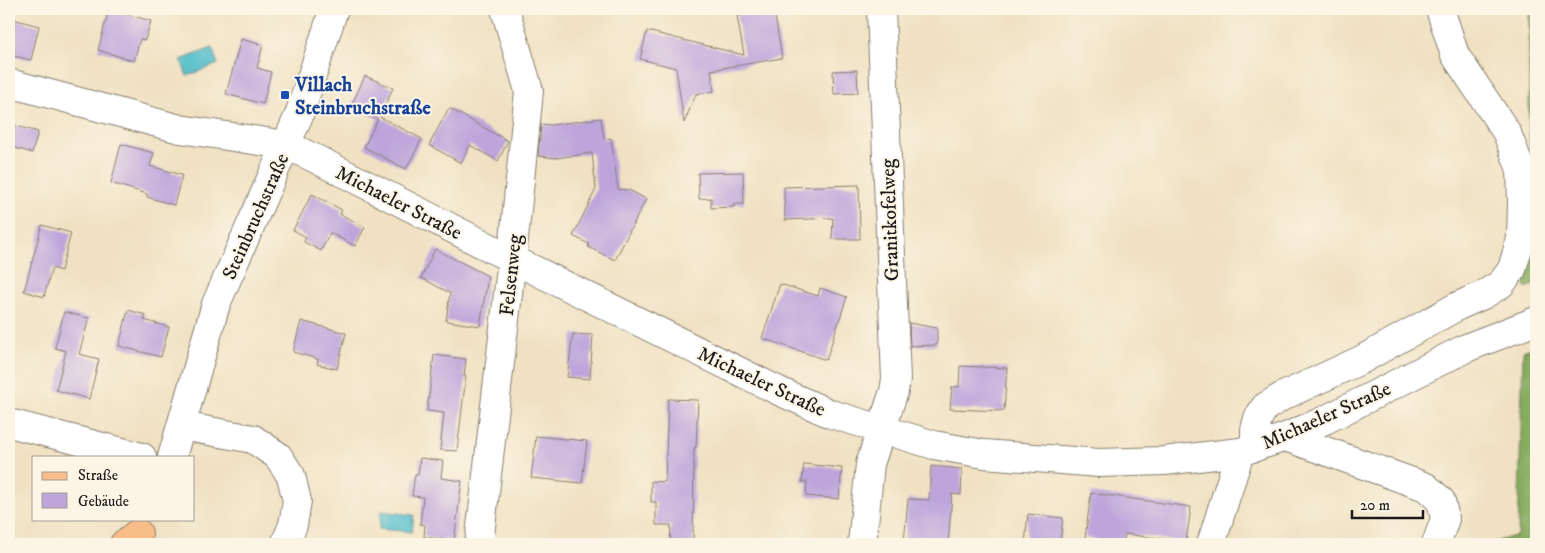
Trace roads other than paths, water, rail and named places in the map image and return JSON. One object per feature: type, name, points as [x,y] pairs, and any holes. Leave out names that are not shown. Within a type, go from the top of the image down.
[{"type":"street","name":"Steinbruchstraße","points":[[172,456],[216,304],[299,115],[334,9]]},
{"type":"street","name":"Felsenweg","points":[[479,544],[512,259],[529,91],[505,9]]},
{"type":"street","name":"Granitkofelweg","points":[[862,544],[870,464],[896,379],[881,9]]},
{"type":"street","points":[[1211,544],[1258,418],[1266,407],[1283,396],[1361,360],[1458,306],[1483,295],[1500,284],[1512,269],[1521,239],[1521,170],[1507,133],[1455,55],[1440,9]]},
{"type":"street","name":"Michaeler Straße","points":[[9,83],[180,129],[286,145],[781,392],[831,414],[880,430],[934,445],[984,454],[1099,463],[1164,461],[1248,449],[1286,437],[1325,420],[1466,348],[1536,321]]},
{"type":"street","points":[[9,423],[138,456]]},
{"type":"street","points":[[182,426],[253,439],[278,456],[291,476],[298,501],[293,525],[285,544]]},
{"type":"street","points":[[1286,437],[1426,487],[1441,501],[1445,519],[1436,544]]},
{"type":"water","points":[[212,48],[218,64],[187,76],[181,60]]},
{"type":"water","points":[[381,511],[414,515],[412,532],[379,529]]},
{"type":"place","name":"Villach Steinbruchstraße","points":[[285,95]]}]
